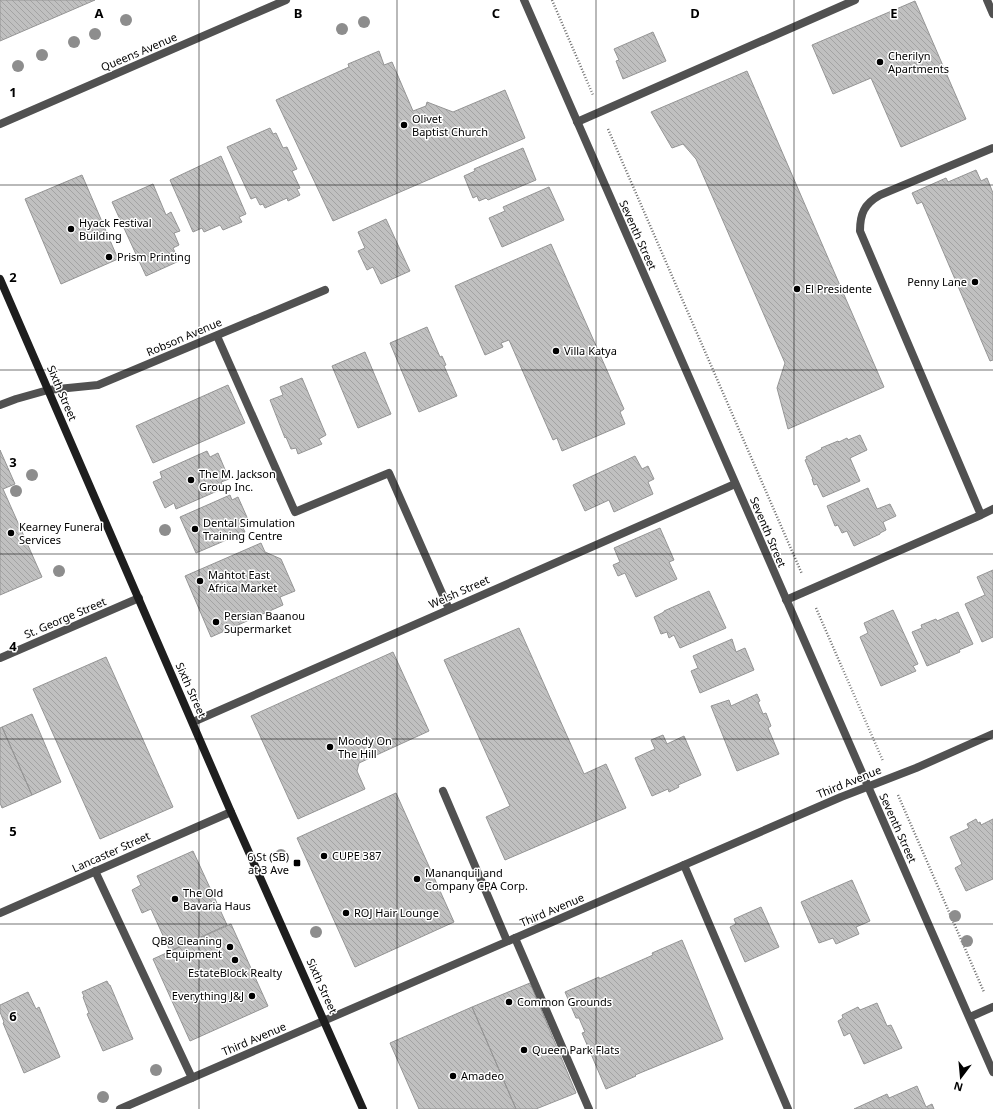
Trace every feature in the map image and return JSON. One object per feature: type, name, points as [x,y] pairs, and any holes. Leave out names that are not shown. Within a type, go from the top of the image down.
[{"type":"street","name":"Queens Avenue","points":[[0,124],[286,0]]},
{"type":"street","name":"Seventh Street","points":[[524,0],[993,1072]]},
{"type":"street","points":[[577,122],[856,0]]},
{"type":"street","points":[[987,0],[993,14]]},
{"type":"street","points":[[981,515],[860,232],[860,222],[864,208],[871,200],[993,148]]},
{"type":"street","name":"Sixth Street","points":[[0,279],[138,598],[363,1109]]},
{"type":"street","name":"Robson Avenue","points":[[0,405],[48,390],[98,385],[325,290]]},
{"type":"street","points":[[217,336],[295,512],[389,473],[449,609]]},
{"type":"street","name":"Welsh Street","points":[[193,722],[735,484]]},
{"type":"street","points":[[786,600],[993,509]]},
{"type":"street","name":"St. George Street","points":[[0,658],[138,598]]},
{"type":"street","name":"Third Avenue","points":[[120,1109],[841,797],[916,768],[993,734]]},
{"type":"street","points":[[443,791],[507,941]]},
{"type":"street","name":"Lancaster Street","points":[[0,913],[232,812]]},
{"type":"street","points":[[684,865],[788,1109]]},
{"type":"street","points":[[95,871],[192,1078]]},
{"type":"street","points":[[515,938],[589,1109]]},
{"type":"street","points":[[970,1017],[992,1008]]},
{"type":"path","points":[[552,0],[877,746]]},
{"type":"path","points":[[904,810],[992,1008]]},
{"type":"building","points":[[0,0],[95,0],[0,41]]},
{"type":"building","name":"Cherilyn Apartments","points":[[915,1],[966,119],[901,147],[871,78],[833,94],[812,45]]},
{"type":"building","points":[[653,32],[666,61],[623,79],[616,61],[619,60],[614,49]]},
{"type":"building","name":"Olivet Baptist Church","points":[[379,51],[384,65],[392,62],[413,111],[426,106],[427,102],[453,112],[505,90],[525,138],[333,221],[276,100],[349,67],[348,64]]},
{"type":"building","name":"El Presidente","points":[[747,71],[884,387],[788,429],[777,388],[785,363],[696,159],[683,144],[672,148],[651,112]]},
{"type":"building","points":[[270,128],[273,134],[276,133],[283,148],[287,147],[297,169],[292,171],[300,188],[297,189],[300,195],[288,201],[287,198],[265,208],[263,204],[260,205],[256,197],[251,199],[227,147]]},
{"type":"building","points":[[523,148],[536,180],[488,200],[486,198],[479,201],[477,196],[473,198],[464,176],[475,171],[474,169]]},
{"type":"building","points":[[221,156],[246,214],[239,217],[242,222],[223,230],[220,225],[204,232],[202,228],[193,232],[170,180]]},
{"type":"building","name":"Penny Lane","points":[[976,170],[981,181],[987,178],[993,193],[993,360],[990,361],[922,202],[917,204],[912,193],[946,178],[948,182]]},
{"type":"building","name":"Hyack Festival Building","points":[[82,175],[118,259],[61,284],[25,199]]},
{"type":"building","points":[[153,184],[166,215],[171,212],[180,231],[174,233],[179,245],[173,248],[179,261],[146,276],[112,202]]},
{"type":"building","points":[[549,187],[564,220],[502,247],[489,218],[505,211],[503,207]]},
{"type":"building","points":[[386,219],[410,271],[381,284],[373,267],[367,270],[358,251],[365,248],[358,232]]},
{"type":"building","name":"Villa Katya","points":[[551,244],[624,409],[620,412],[625,424],[562,451],[557,438],[553,440],[509,340],[501,343],[503,347],[485,355],[455,286]]},
{"type":"building","points":[[427,327],[440,357],[442,356],[446,365],[444,366],[457,396],[419,412],[390,343]]},
{"type":"building","points":[[365,352],[391,414],[358,428],[332,366]]},
{"type":"building","points":[[302,378],[326,435],[319,439],[322,444],[298,454],[296,448],[291,449],[286,437],[285,438],[270,400],[283,395],[280,387]]},
{"type":"building","points":[[228,385],[245,423],[153,463],[136,426]]},
{"type":"building","points":[[860,435],[867,450],[850,458],[860,481],[823,497],[817,484],[814,485],[805,460],[807,459],[806,457],[822,449],[821,448],[838,441],[839,442],[847,438],[848,440]]},
{"type":"building","name":"Kearney Funeral Services","points":[[0,450],[15,484],[3,489],[42,577],[0,595]]},
{"type":"building","name":"The M. Jackson Group Inc.","points":[[207,451],[210,457],[218,453],[229,479],[221,482],[224,488],[176,509],[174,503],[165,508],[153,482],[162,478],[160,472]]},
{"type":"building","points":[[635,456],[642,469],[648,466],[654,479],[648,482],[653,494],[614,512],[609,500],[585,511],[573,485]]},
{"type":"building","points":[[868,488],[877,509],[890,504],[896,516],[883,522],[886,530],[854,546],[847,531],[842,533],[838,525],[835,526],[827,506]]},
{"type":"building","points":[[230,495],[232,500],[238,497],[250,524],[243,528],[245,532],[196,553],[180,517]]},
{"type":"building","points":[[660,528],[674,560],[669,562],[677,579],[636,597],[625,573],[618,576],[613,565],[620,562],[614,548]]},
{"type":"building","points":[[261,543],[265,552],[281,559],[295,591],[280,597],[283,605],[211,637],[185,576]]},
{"type":"building","points":[[993,570],[993,637],[982,642],[965,604],[985,595],[977,577]]},
{"type":"building","points":[[709,591],[726,628],[680,648],[674,635],[669,638],[667,632],[661,634],[654,617]]},
{"type":"building","points":[[893,610],[918,664],[913,666],[916,671],[881,686],[860,637],[868,633],[864,623]]},
{"type":"building","points":[[958,612],[973,644],[959,650],[960,652],[927,666],[912,632],[922,628],[921,625],[936,619],[937,621]]},
{"type":"building","points":[[519,628],[584,774],[606,764],[626,808],[505,860],[486,817],[510,806],[444,660]]},
{"type":"building","points":[[732,639],[736,652],[745,648],[754,670],[700,693],[691,671],[698,668],[693,656]]},
{"type":"building","name":"Moody On The Hill","points":[[393,652],[429,731],[359,763],[357,771],[365,789],[298,819],[251,716]]},
{"type":"building","points":[[106,657],[173,807],[100,839],[33,689]]},
{"type":"building","points":[[757,694],[760,701],[758,702],[763,714],[766,713],[771,726],[768,728],[779,754],[737,771],[711,706],[729,700],[731,706]]},
{"type":"building","points":[[32,714],[61,782],[32,795],[2,727]]},
{"type":"building","points":[[2,727],[32,795],[2,808],[0,803],[0,728]]},
{"type":"building","points":[[663,735],[667,744],[684,736],[701,775],[678,785],[679,787],[669,792],[668,789],[652,796],[635,758],[655,749],[651,740]]},
{"type":"building","points":[[396,793],[454,922],[355,967],[297,838]]},
{"type":"building","points":[[976,819],[981,825],[993,819],[993,879],[966,891],[955,868],[962,864],[950,837],[969,828],[967,824]]},
{"type":"building","name":"The Old Bavaria Haus","points":[[193,851],[227,925],[170,951],[151,909],[142,913],[132,890],[141,885],[137,876]]},
{"type":"building","points":[[852,880],[870,921],[856,927],[859,934],[836,944],[833,938],[819,943],[801,902]]},
{"type":"building","points":[[761,907],[779,947],[745,962],[730,927],[736,924],[734,919]]},
{"type":"building","points":[[231,924],[268,1006],[190,1041],[153,959]]},
{"type":"building","points":[[682,940],[723,1039],[635,1075],[636,1076],[606,1089],[582,1033],[585,1032],[579,1018],[576,1018],[565,992],[653,955],[652,953]]},
{"type":"building","points":[[107,981],[133,1039],[103,1051],[87,1014],[89,1013],[82,992]]},
{"type":"building","name":"Queen Park Flats","points":[[530,983],[576,1093],[536,1109],[516,1109],[472,1007]]},
{"type":"building","points":[[28,992],[36,1009],[39,1007],[60,1057],[24,1073],[3,1023],[0,1005]]},
{"type":"building","points":[[877,1003],[887,1026],[891,1025],[902,1048],[864,1064],[850,1033],[844,1036],[838,1021],[843,1018],[842,1015],[858,1007],[860,1010]]},
{"type":"building","name":"Amadeo","points":[[472,1007],[516,1109],[419,1109],[390,1043]]},
{"type":"building","points":[[917,1086],[926,1107],[932,1104],[934,1109],[854,1109],[887,1094],[889,1098]]},
{"type":"place","name":"Cherilyn Apartments","points":[[880,62]]},
{"type":"place","name":"Olivet Baptist Church","points":[[404,125]]},
{"type":"place","name":"Hyack Festival Building","points":[[71,229]]},
{"type":"place","name":"Prism Printing","points":[[109,257]]},
{"type":"place","name":"Penny Lane","points":[[975,282]]},
{"type":"place","name":"El Presidente","points":[[797,289]]},
{"type":"place","name":"Villa Katya","points":[[556,351]]},
{"type":"place","name":"The M. Jackson Group Inc.","points":[[191,480]]},
{"type":"place","name":"Dental Simulation Training Centre","points":[[195,529]]},
{"type":"place","name":"Kearney Funeral Services","points":[[11,533]]},
{"type":"place","name":"Mahtot East Africa Market","points":[[200,581]]},
{"type":"place","name":"Persian Baanou Supermarket","points":[[216,622]]},
{"type":"place","name":"Moody On The Hill","points":[[330,747]]},
{"type":"place","name":"CUPE 387","points":[[324,856]]},
{"type":"place","name":"6 St (SB) at 3 Ave","points":[[297,863]]},
{"type":"place","name":"Mananquil and Company CPA Corp.","points":[[417,879]]},
{"type":"place","name":"The Old Bavaria Haus","points":[[175,899]]},
{"type":"place","name":"ROJ Hair Lounge","points":[[346,913]]},
{"type":"place","name":"QB8 Cleaning Equipment","points":[[230,947]]},
{"type":"place","name":"EstateBlock Realty","points":[[235,960]]},
{"type":"place","name":"Everything J&J","points":[[252,996]]},
{"type":"place","name":"Common Grounds","points":[[509,1002]]},
{"type":"place","name":"Queen Park Flats","points":[[524,1050]]},
{"type":"place","name":"Amadeo","points":[[453,1076]]}]
